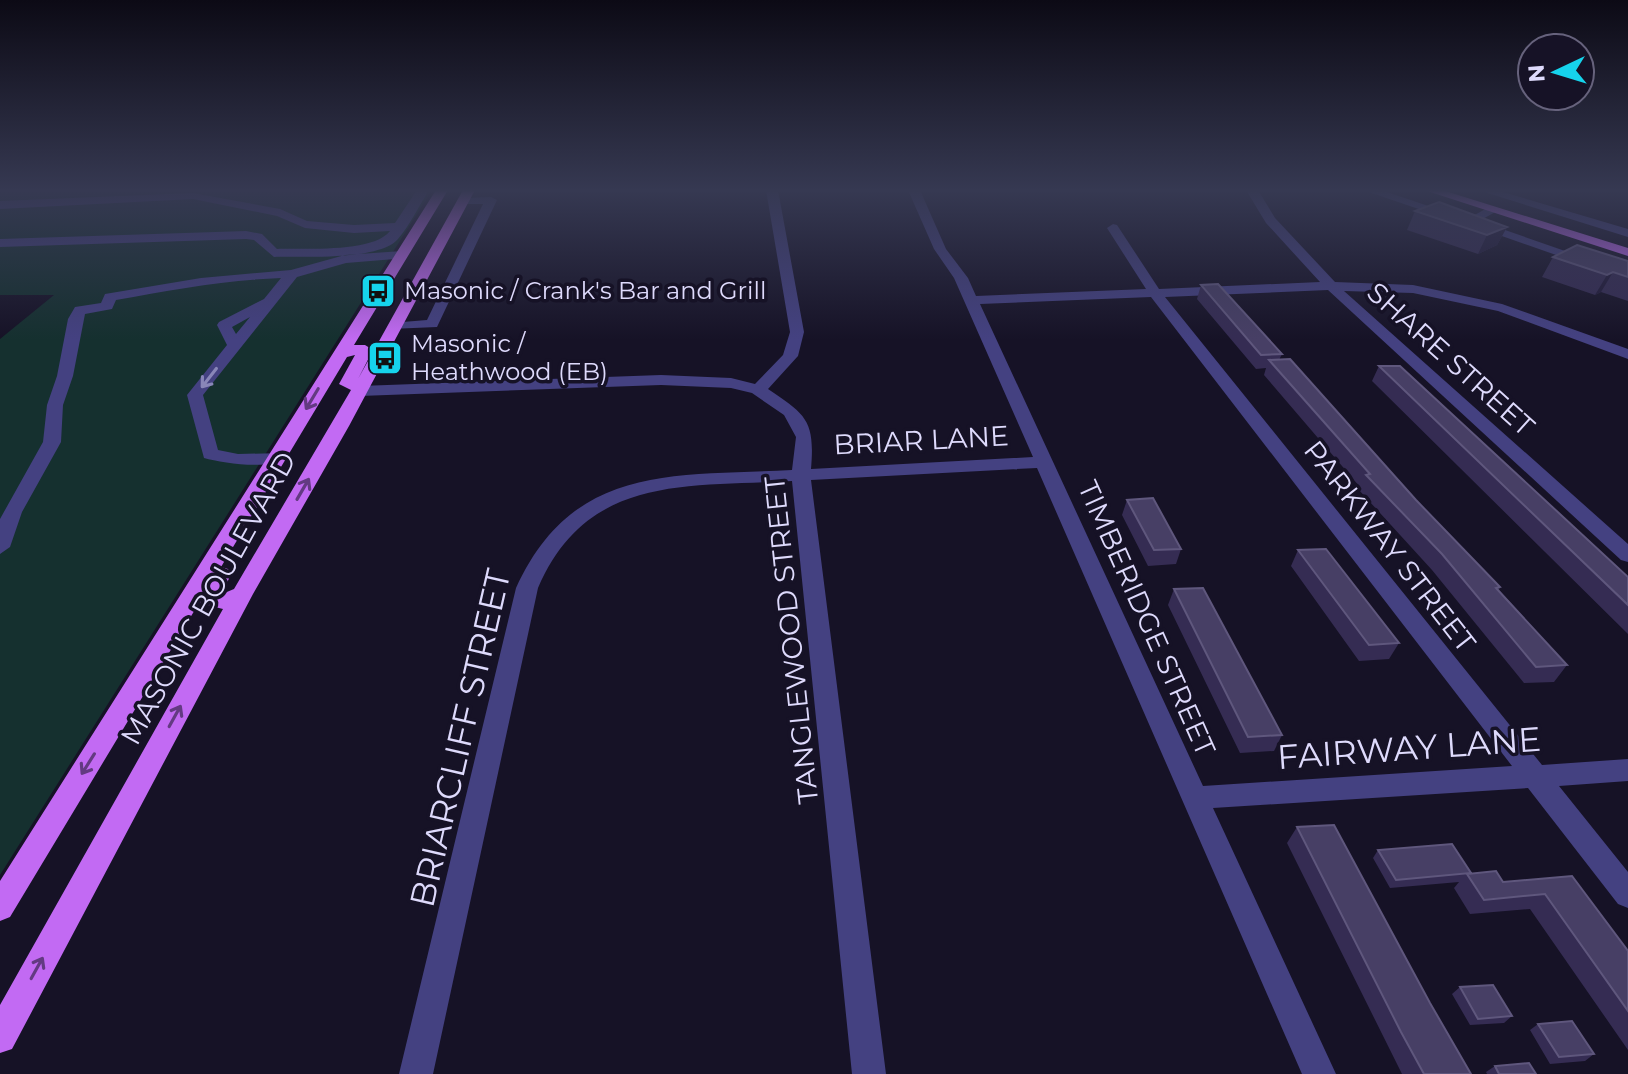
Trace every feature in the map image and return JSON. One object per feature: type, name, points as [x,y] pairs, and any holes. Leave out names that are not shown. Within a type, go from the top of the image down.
[{"type":"main road","name":"MASONIC BOULEVARD","points":[[0,907],[411,240]]},
{"type":"main road","name":"MASONIC BOULEVARD","points":[[0,1037],[242,594],[360,390],[441,240]]},
{"type":"main road","points":[[1590,240],[1625,251]]},
{"type":"main road","points":[[398,320],[406,289],[420,261],[418,257],[402,255]]},
{"type":"main road","points":[[339,355],[357,349],[365,350],[347,384],[360,390]]},
{"type":"main road","points":[[238,521],[229,559],[208,600],[225,602],[242,594]]},
{"type":"street","points":[[0,243],[89,240]]},
{"type":"street","points":[[261,240],[274,253],[329,251],[381,245],[389,240]]},
{"type":"street","points":[[398,320],[432,324],[472,240]]},
{"type":"street","points":[[360,390],[675,379],[709,381],[758,390],[790,356],[797,332],[781,240]]},
{"type":"street","name":"TIMBERIDGE STREET","points":[[936,240],[961,278],[1319,1074]]},
{"type":"street","name":"PARKWAY STREET","points":[[1121,240],[1155,293],[1628,894]]},
{"type":"street","name":"SHARE STREET","points":[[1289,240],[1331,286],[1628,555]]},
{"type":"street","points":[[1530,240],[1602,261],[1625,251]]},
{"type":"street","points":[[107,306],[110,297],[187,283],[234,275],[292,274],[345,259],[402,255]]},
{"type":"street","points":[[277,457],[238,459],[210,454],[195,395],[292,274]]},
{"type":"street","points":[[971,300],[1331,286],[1413,289],[1477,301],[1628,354]]},
{"type":"street","points":[[0,547],[12,512],[52,442],[55,405],[65,376],[75,319],[80,310],[154,298]]},
{"type":"street","name":"TANGLEWOOD STREET","points":[[758,390],[783,405],[801,425],[805,437],[801,474],[869,1074]]},
{"type":"street","name":"BRIAR LANE","points":[[801,474],[1044,462]]},
{"type":"street","name":"BRIARCLIFF STREET","points":[[416,1074],[527,588],[549,541],[594,507],[645,487],[668,482],[801,474]]},
{"type":"street","name":"FAIRWAY LANE","points":[[1195,798],[1628,770]]},
{"type":"green space","points":[[0,240],[400,240],[0,875],[0,339],[54,295],[0,295]]},
{"type":"building","points":[[1577,245],[1628,261],[1628,277],[1613,272],[1607,275],[1553,257]]},
{"type":"building","points":[[1218,284],[1282,354],[1261,355],[1201,285]]},
{"type":"building","points":[[1290,359],[1416,500],[1500,587],[1496,588],[1567,665],[1536,667],[1442,554],[1366,475],[1370,474],[1269,360]]},
{"type":"building","points":[[1379,366],[1400,366],[1628,577],[1628,605]]},
{"type":"building","points":[[1153,498],[1181,549],[1154,550],[1127,500]]},
{"type":"building","points":[[1326,549],[1399,643],[1369,645],[1298,550]]},
{"type":"building","points":[[1203,588],[1282,735],[1248,737],[1174,589]]},
{"type":"building","points":[[1334,825],[1471,1074],[1424,1074],[1297,827]]},
{"type":"building","points":[[1452,844],[1471,873],[1396,880],[1378,850]]},
{"type":"building","points":[[1496,871],[1503,882],[1572,876],[1628,951],[1628,1011],[1545,894],[1484,900],[1467,874]]},
{"type":"building","points":[[1493,985],[1512,1016],[1478,1019],[1460,987]]},
{"type":"building","points":[[1572,1021],[1594,1054],[1559,1057],[1538,1024]]},
{"type":"building","points":[[1529,1063],[1536,1074],[1499,1074],[1495,1066]]},
{"type":"place","name":"Masonic / Crank's Bar and Grill","points":[[378,291]]},
{"type":"place","name":"Masonic / Heathwood (EB)","points":[[385,358]]}]
